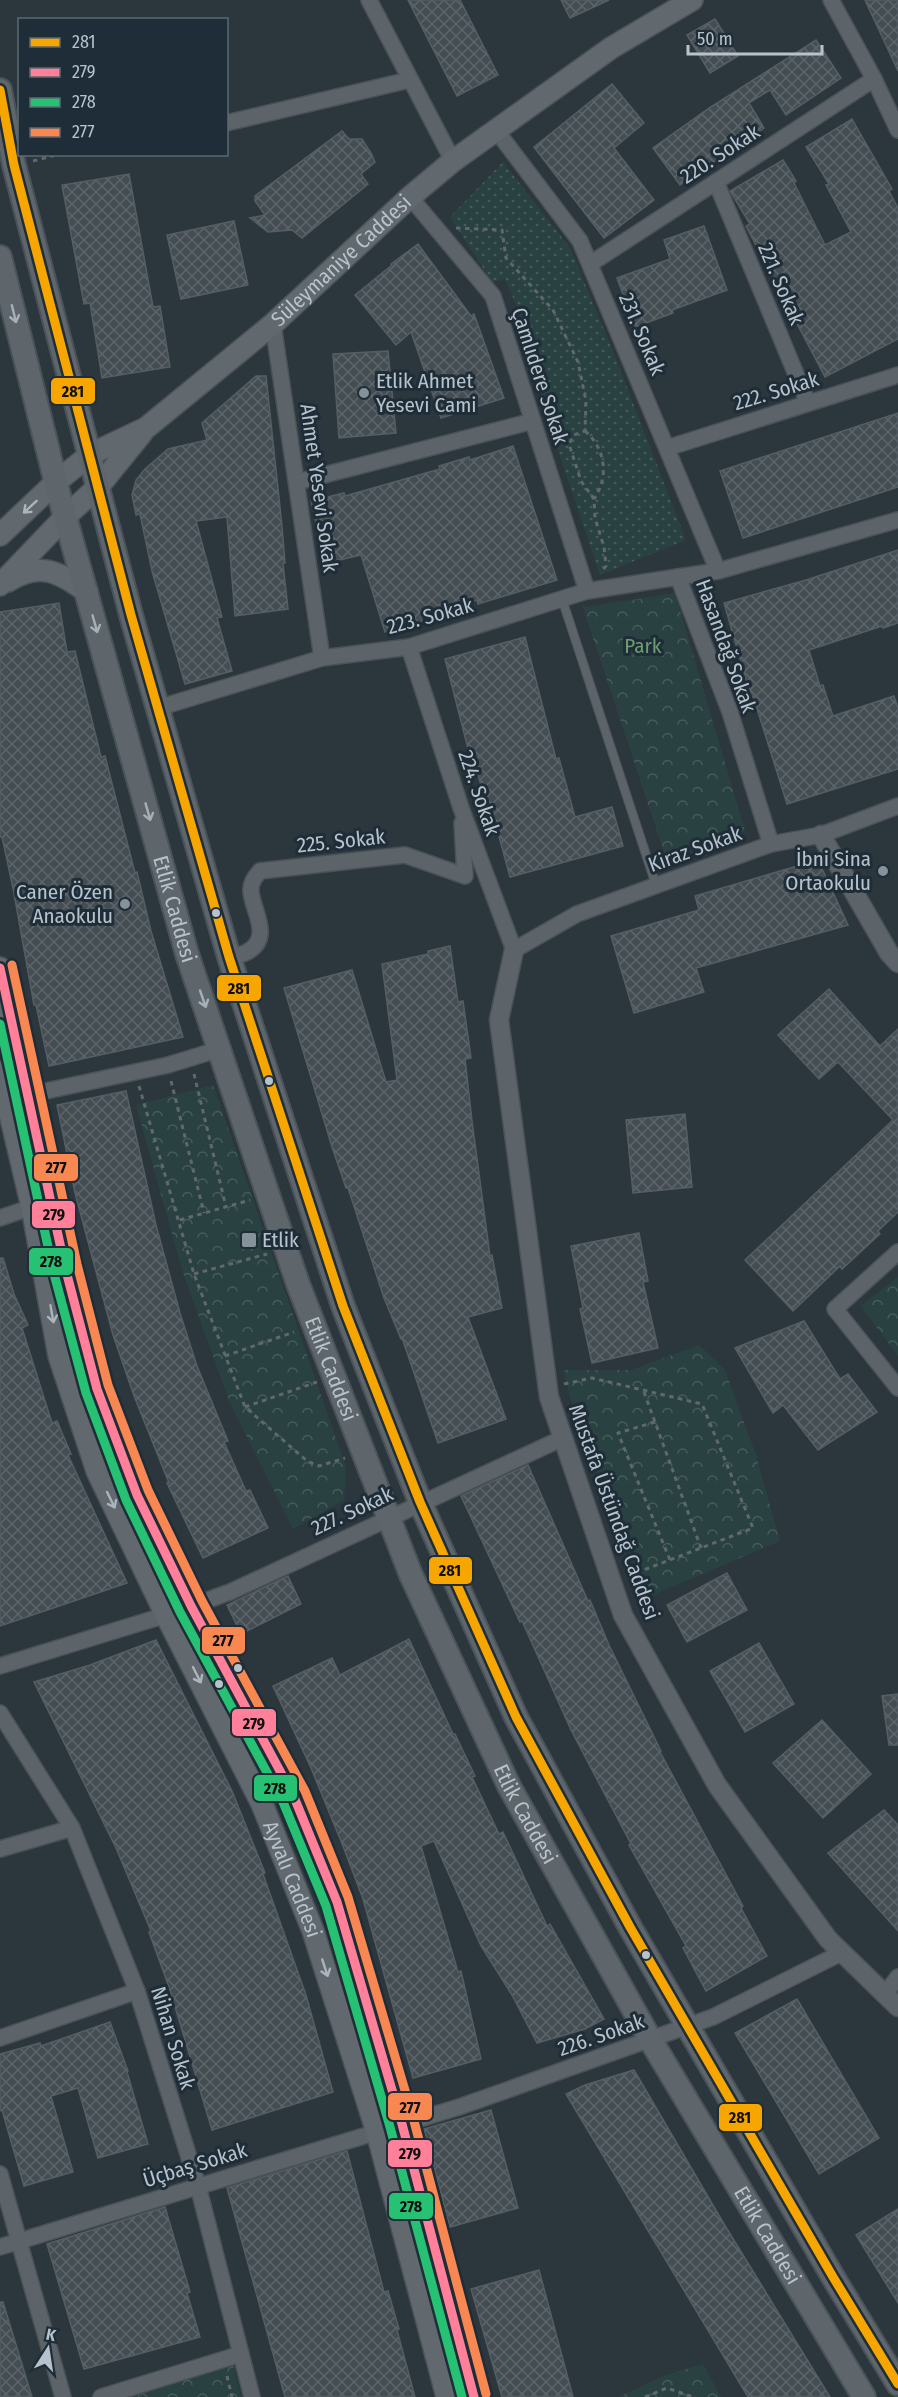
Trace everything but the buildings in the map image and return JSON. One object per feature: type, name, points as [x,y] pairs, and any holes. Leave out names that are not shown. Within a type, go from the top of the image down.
[{"type":"main road","name":"Süleymaniye Caddesi","points":[[0,535],[56,482],[91,454],[146,428],[273,324],[410,197],[453,161],[611,48],[692,0]]},
{"type":"main road","name":"Etlik Caddesi","points":[[0,90],[14,165],[91,454],[131,615],[229,957],[343,1306],[420,1502],[516,1718],[630,1927],[833,2277],[898,2384]]},
{"type":"main road","name":"Etlik Caddesi","points":[[0,257],[65,517],[187,954],[313,1325],[411,1575],[509,1786],[650,2039],[864,2397]]},
{"type":"main road","points":[[0,585],[65,517],[99,486],[146,428]]},
{"type":"main road","points":[[0,585],[31,571],[43,569],[58,573],[87,592]]},
{"type":"main road","name":"Ayvalı Caddesi","points":[[0,968],[65,1267],[97,1389],[137,1495],[191,1606],[294,1797],[337,1902],[402,2124],[474,2397]]},
{"type":"main road","name":"Ayvalı Caddesi","points":[[0,1072],[32,1207],[59,1356],[94,1461],[166,1615],[262,1803],[313,1931],[377,2132],[447,2397]]},
{"type":"street","points":[[369,0],[453,161]]},
{"type":"street","points":[[831,0],[874,79],[898,130]]},
{"type":"street","name":"220. Sokak","points":[[590,264],[874,79]]},
{"type":"street","points":[[228,123],[409,80]]},
{"type":"street","name":"231. Sokak","points":[[496,130],[580,241],[718,571]]},
{"type":"street","name":"221. Sokak","points":[[716,182],[808,403]]},
{"type":"street","name":"Çamlıdere Sokak","points":[[410,197],[493,296],[587,591]]},
{"type":"street","name":"Ahmet Yesevi Sokak","points":[[273,324],[322,658]]},
{"type":"street","name":"222. Sokak","points":[[667,448],[898,375]]},
{"type":"street","points":[[297,482],[533,421]]},
{"type":"street","name":"Hasandağ Sokak","points":[[771,844],[730,712],[678,577],[718,571],[898,520]]},
{"type":"street","name":"223. Sokak","points":[[158,708],[322,658],[409,647],[587,591],[678,577]]},
{"type":"street","name":"224. Sokak","points":[[409,647],[461,808],[514,950]]},
{"type":"street","name":"Kiraz Sokak","points":[[514,950],[577,914],[771,844],[821,835],[898,806]]},
{"type":"street","name":"225. Sokak","points":[[229,957],[248,952],[257,943],[261,926],[250,891],[253,879],[260,871],[405,855],[465,876],[461,808]]},
{"type":"street","points":[[821,835],[889,952],[898,963]]},
{"type":"street","name":"Mustafa Üstündağ Caddesi","points":[[514,950],[499,1020],[548,1388],[623,1615],[717,1785],[828,1939],[898,2007]]},
{"type":"street","points":[[27,1095],[168,1065],[220,1049]]},
{"type":"street","points":[[0,1218],[32,1207]]},
{"type":"street","points":[[898,1252],[835,1309],[898,1388]]},
{"type":"street","name":"227. Sokak","points":[[0,1666],[166,1615],[230,1592],[420,1502],[563,1438]]},
{"type":"street","name":"Nihan Sokak","points":[[0,1713],[72,1828],[137,1991],[198,2186],[252,2397]]},
{"type":"street","points":[[0,1848],[72,1828]]},
{"type":"street","name":"226. Sokak","points":[[402,2124],[459,2107],[688,2027],[713,2017],[841,1953]]},
{"type":"street","points":[[884,1995],[898,1977]]},
{"type":"street","points":[[0,2038],[137,1991]]},
{"type":"street","name":"Üçbaş Sokak","points":[[0,2247],[402,2124]]},
{"type":"street","points":[[0,2174],[63,2397]]},
{"type":"street","points":[[101,2397],[241,2354]]},
{"type":"lane","points":[[562,599],[656,885]]},
{"type":"path","points":[[14,165],[52,156]]},
{"type":"path","points":[[436,227],[501,230],[506,258],[553,310],[578,362],[586,401],[585,431]]},
{"type":"path","points":[[585,431],[574,435],[569,444],[581,481],[594,499],[595,518],[604,547],[606,566],[587,591]]},
{"type":"path","points":[[585,431],[592,437],[603,455],[601,489],[594,499]]},
{"type":"path","points":[[190,1059],[226,1207]]},
{"type":"path","points":[[168,1065],[204,1213]]},
{"type":"path","points":[[136,1072],[194,1274],[244,1407],[307,1461],[319,1466],[363,1452]]},
{"type":"path","points":[[180,1220],[268,1194]]},
{"type":"path","points":[[194,1274],[286,1249]]},
{"type":"path","points":[[225,1356],[313,1325]]},
{"type":"path","points":[[244,1407],[333,1377]]},
{"type":"path","points":[[548,1388],[592,1378],[702,1404],[753,1528],[612,1582]]},
{"type":"path","points":[[644,1391],[700,1548]]},
{"type":"path","points":[[655,1422],[618,1433],[670,1560]]},
{"type":"path","points":[[222,2360],[232,2397]]},
{"type":"path","points":[[645,2397],[667,2388],[693,2397]]},
{"type":"green space","points":[[503,162],[570,248],[686,540],[600,575],[527,359],[531,339],[505,279],[492,282],[450,217]]},
{"type":"green space","name":"Park","points":[[675,593],[745,831],[665,855],[582,605],[588,607]]},
{"type":"green space","points":[[213,1085],[346,1467],[344,1500],[293,1529],[230,1403],[183,1273],[136,1105]]},
{"type":"green space","points":[[898,1277],[898,1356],[861,1306]]},
{"type":"green space","points":[[699,1345],[725,1370],[756,1455],[780,1541],[648,1597],[579,1430],[563,1370],[631,1370]]},
{"type":"green space","points":[[233,2364],[241,2397],[132,2397]]},
{"type":"green space","points":[[703,2364],[721,2397],[619,2397],[665,2375]]},
{"type":"transit line","name":"281","points":[[0,90],[14,165],[131,615],[229,957],[343,1306],[420,1502],[516,1717],[630,1927],[833,2277],[898,2384]]},
{"type":"transit line","name":"277","points":[[12,965],[77,1264],[108,1385],[148,1490],[202,1601],[305,1791],[348,1897],[414,2121],[486,2394]]},
{"type":"transit line","name":"279","points":[[0,968],[65,1267],[97,1389],[137,1495],[191,1606],[294,1797],[337,1902],[402,2124],[474,2397]]},
{"type":"transit line","name":"278","points":[[0,1024],[53,1270],[86,1393],[126,1500],[180,1612],[283,1802],[326,1906],[390,2127],[462,2397]]},
{"type":"place","name":"Etlik Ahmet Yesevi Cami","points":[[364,393]]},
{"type":"place","name":"İbni Sina Ortaokulu","points":[[883,871]]},
{"type":"place","name":"Caner Özen Anaokulu","points":[[125,904]]},
{"type":"place","name":"Etlik","points":[[249,1240]]}]
